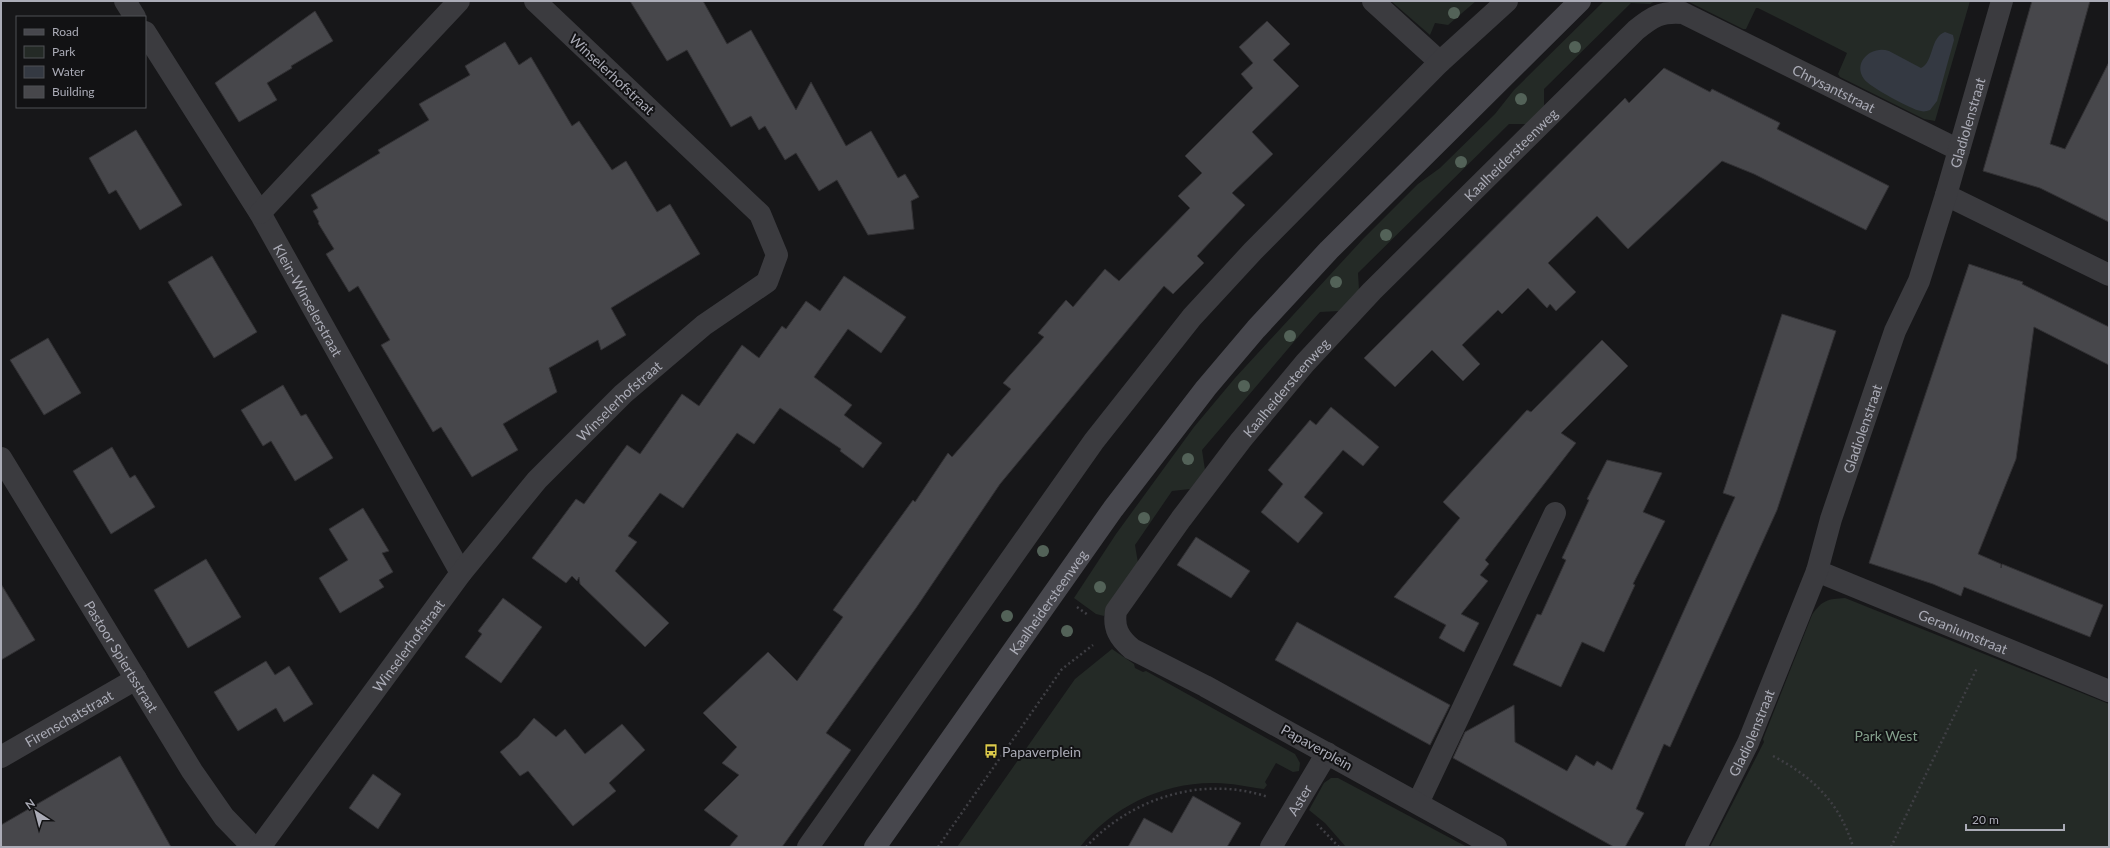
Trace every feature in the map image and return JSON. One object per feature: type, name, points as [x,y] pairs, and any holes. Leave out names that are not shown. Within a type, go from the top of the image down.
[{"type":"street","points":[[125,1],[134,16]]},
{"type":"street","points":[[260,213],[459,1]]},
{"type":"street","name":"Winselerhofstraat","points":[[260,847],[461,573],[537,480],[623,394],[704,325],[767,282],[777,255],[760,214],[535,1]]},
{"type":"street","points":[[1373,1],[1440,62]]},
{"type":"street","points":[[808,847],[1094,442],[1187,323],[1253,252],[1440,62],[1507,1]]},
{"type":"street","name":"Kaalheidersteenweg","points":[[875,847],[1112,510],[1211,382],[1256,329],[1329,250],[1580,1]]},
{"type":"street","name":"Gladiolenstraat","points":[[1696,847],[1748,743],[1817,571],[1832,519],[1890,346],[1919,281],[1946,195],[2002,1]]},
{"type":"street","name":"Kaalheidersteenweg","points":[[1115,628],[1114,622],[1116,611],[1123,600],[1236,446],[1305,364],[1372,291],[1636,30],[1650,18],[1667,12],[1683,13],[1710,27]]},
{"type":"street","name":"Chrysantstraat","points":[[1710,27],[1959,150]]},
{"type":"street","name":"Klein-Winselerstraat","points":[[146,34],[260,213],[461,573]]},
{"type":"street","points":[[1946,195],[2109,275]]},
{"type":"street","name":"Pastoor Spiertsstraat","points":[[1,458],[192,771],[224,817],[253,847]]},
{"type":"street","points":[[1418,803],[1555,514]]},
{"type":"street","name":"Geraniumstraat","points":[[1817,571],[2109,691]]},
{"type":"street","name":"Papaverplein","points":[[1115,628],[1119,636],[1132,649],[1205,686],[1496,847]]},
{"type":"street","name":"Firenschatstraat","points":[[1,757],[136,679]]},
{"type":"street","name":"Aster","points":[[1271,847],[1327,753]]},
{"type":"path","points":[[938,847],[1062,669],[1115,628]]},
{"type":"path","points":[[1891,847],[1990,642]]},
{"type":"path","points":[[1748,743],[1789,765],[1817,785],[1836,808],[1853,847]]},
{"type":"path","points":[[1086,847],[1104,828],[1129,811],[1152,801],[1181,792],[1218,788],[1256,792],[1294,808]]},
{"type":"green space","points":[[1391,1],[1476,1],[1448,25],[1435,23],[1430,35]]},
{"type":"green space","points":[[1604,1],[1655,1],[1650,4],[1631,3],[1544,89],[1544,108],[1527,124],[1509,124],[1358,273],[1359,290],[1339,311],[1320,312],[1202,450],[1205,470],[1190,489],[1172,491],[1135,545],[1138,563],[1106,609],[1104,616],[1096,614],[1074,598],[1116,534],[1194,427],[1235,378],[1363,239],[1418,184],[1440,168],[1495,114],[1514,90]]},
{"type":"green space","points":[[1687,1],[1970,1],[1935,121],[1924,119],[1840,77],[1838,74],[1847,53],[1758,8],[1756,8],[1746,29],[1743,29]]},
{"type":"green space","name":"Park West","points":[[1845,598],[2109,704],[2109,847],[1710,847],[1764,742],[1763,739],[1812,615],[1822,603],[1834,599]]},
{"type":"green space","points":[[1112,649],[1134,664],[1135,668],[1143,672],[1146,671],[1295,754],[1300,763],[1299,771],[1293,772],[1276,763],[1265,782],[1267,785],[1264,789],[1215,783],[1176,787],[1158,792],[1123,809],[1107,820],[1080,847],[957,847],[1075,679]]},
{"type":"green space","points":[[1331,778],[1338,778],[1467,847],[1346,847],[1325,823],[1309,810],[1324,783]]},
{"type":"water","points":[[1945,32],[1953,35],[1954,40],[1937,101],[1930,110],[1922,111],[1909,107],[1881,92],[1864,79],[1860,67],[1862,61],[1870,53],[1876,50],[1889,51],[1921,68],[1928,61],[1937,39]]},
{"type":"building","points":[[630,1],[703,1],[727,44],[751,30],[796,110],[811,82],[846,146],[871,131],[898,178],[905,174],[919,197],[911,201],[914,229],[868,235],[837,180],[819,191],[796,153],[785,160],[765,126],[759,130],[751,116],[731,127],[687,50],[667,61]]},
{"type":"building","points":[[2032,1],[2090,1],[2050,144],[2065,149],[2109,62],[2109,222],[2040,188],[1983,171]]},
{"type":"building","points":[[315,11],[333,41],[291,66],[292,68],[267,83],[277,100],[239,122],[215,83]]},
{"type":"building","points":[[1267,21],[1290,44],[1273,60],[1299,86],[1252,132],[1273,154],[1232,193],[1245,205],[1197,256],[1204,263],[1173,294],[1164,286],[1000,484],[916,608],[826,733],[851,750],[782,847],[729,847],[738,836],[704,810],[739,775],[722,763],[737,747],[703,713],[768,652],[797,681],[843,617],[833,610],[913,500],[915,502],[948,453],[952,457],[1011,389],[1003,383],[1044,337],[1038,333],[1066,300],[1073,307],[1105,269],[1119,281],[1190,208],[1178,196],[1202,173],[1185,156],[1253,88],[1241,74],[1253,63],[1239,47]]},
{"type":"building","points":[[505,42],[519,65],[531,57],[572,126],[579,121],[612,170],[626,161],[657,212],[670,204],[700,254],[611,308],[626,335],[601,350],[598,340],[549,368],[557,392],[503,424],[518,450],[472,477],[441,427],[433,432],[381,345],[390,340],[358,286],[349,292],[326,254],[334,249],[318,223],[319,222],[313,211],[318,208],[311,195],[380,153],[378,150],[429,120],[419,104],[470,75],[465,66]]},
{"type":"building","points":[[1664,68],[1710,92],[1712,89],[1780,123],[1777,129],[1889,186],[1866,230],[1754,174],[1722,161],[1628,249],[1597,216],[1548,263],[1576,292],[1556,311],[1550,304],[1547,308],[1528,288],[1502,314],[1498,310],[1462,345],[1480,364],[1463,381],[1432,350],[1395,387],[1364,358],[1625,98],[1629,103]]},
{"type":"building","points":[[136,130],[182,205],[140,230],[116,190],[109,194],[89,158]]},
{"type":"building","points":[[212,256],[257,332],[214,358],[168,282]]},
{"type":"building","points":[[1969,264],[2023,282],[2022,284],[2109,327],[2109,365],[2034,327],[2016,459],[1978,554],[2001,564],[2001,568],[2002,564],[2103,605],[2090,637],[1964,587],[1961,596],[1933,584],[1869,563]]},
{"type":"building","points":[[844,276],[906,317],[881,353],[848,329],[814,377],[852,405],[844,415],[882,443],[863,468],[840,451],[841,449],[780,408],[754,444],[737,433],[683,508],[660,493],[628,536],[637,542],[615,571],[669,623],[645,647],[580,584],[579,577],[577,581],[572,576],[566,583],[532,558],[576,499],[584,504],[627,445],[640,454],[682,394],[699,406],[742,345],[759,358],[782,326],[786,329],[806,301],[820,311]]},
{"type":"building","points":[[1782,314],[1836,331],[1777,510],[1670,747],[1664,744],[1636,809],[1644,813],[1625,847],[1614,847],[1453,758],[1465,732],[1514,705],[1515,742],[1567,771],[1576,755],[1594,766],[1597,761],[1612,770],[1735,497],[1723,493]]},
{"type":"building","points":[[48,338],[81,393],[44,415],[10,360]]},
{"type":"building","points":[[1602,340],[1628,366],[1561,433],[1576,443],[1485,560],[1489,564],[1480,575],[1488,581],[1461,614],[1479,623],[1464,652],[1439,638],[1446,625],[1394,597],[1460,518],[1443,502],[1527,410],[1531,412]]},
{"type":"building","points":[[283,385],[301,416],[306,414],[333,458],[295,481],[271,441],[263,446],[241,410]]},
{"type":"building","points":[[1331,407],[1379,447],[1363,466],[1343,450],[1304,497],[1323,513],[1298,543],[1261,512],[1283,484],[1268,470],[1310,420],[1316,425]]},
{"type":"building","points":[[112,447],[130,478],[135,475],[155,507],[111,534],[73,471]]},
{"type":"building","points":[[1607,460],[1662,473],[1643,512],[1665,521],[1633,584],[1635,585],[1604,652],[1582,642],[1561,687],[1513,665],[1537,614],[1541,615],[1566,560],[1562,558],[1589,500],[1587,499]]},
{"type":"building","points":[[363,508],[389,551],[382,553],[393,572],[379,580],[384,587],[340,613],[319,578],[348,560],[329,529]]},
{"type":"building","points":[[1196,537],[1250,571],[1231,598],[1177,565]]},
{"type":"building","points":[[206,559],[241,617],[188,648],[154,590]]},
{"type":"building","points":[[1,584],[35,640],[1,660]]},
{"type":"building","points":[[503,598],[542,627],[501,683],[465,657],[482,634],[478,631]]},
{"type":"building","points":[[1297,622],[1450,705],[1430,745],[1275,660]]},
{"type":"building","points":[[266,661],[275,675],[289,666],[313,704],[284,722],[276,708],[238,731],[214,692]]},
{"type":"building","points":[[534,718],[556,737],[565,729],[585,754],[622,724],[645,750],[609,783],[616,791],[573,826],[528,771],[520,776],[500,752],[518,737]]},
{"type":"building","points":[[120,756],[171,847],[1,847],[1,825]]},
{"type":"building","points":[[373,774],[401,794],[378,829],[349,808]]},
{"type":"building","points":[[1193,796],[1241,823],[1227,847],[1128,847],[1144,818],[1172,833]]},
{"type":"place","name":"Papaverplein","points":[[991,751]]}]
